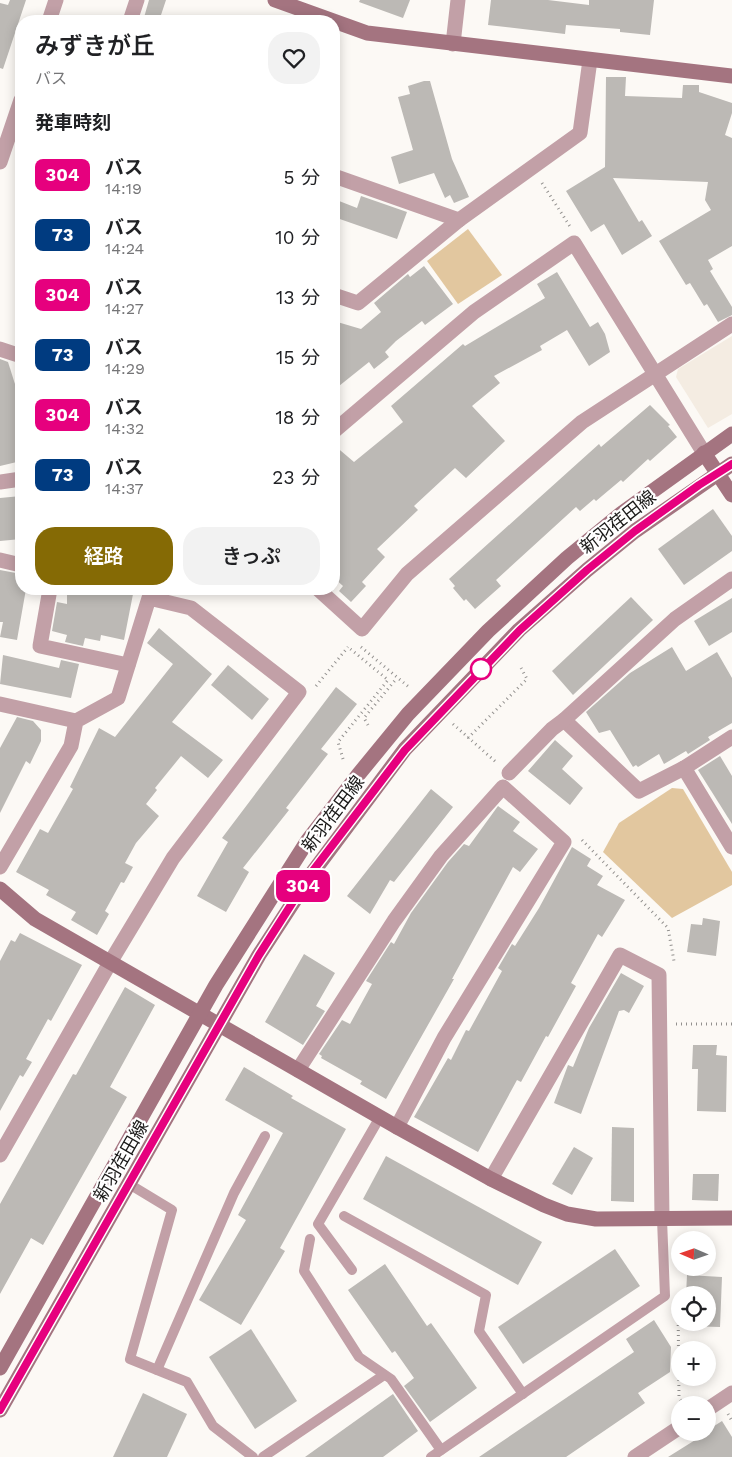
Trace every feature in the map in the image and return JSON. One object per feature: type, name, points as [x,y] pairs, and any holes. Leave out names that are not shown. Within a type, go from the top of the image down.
[{"type":"street","points":[[51,15],[56,0]]},
{"type":"street","points":[[132,15],[138,0]]},
{"type":"street","points":[[275,0],[301,15]]},
{"type":"street","points":[[453,44],[458,0]]},
{"type":"street","points":[[340,26],[367,34],[732,76]]},
{"type":"street","points":[[340,297],[358,303],[459,220],[580,133],[590,60]]},
{"type":"street","points":[[0,162],[15,118]]},
{"type":"street","points":[[340,178],[459,220]]},
{"type":"street","points":[[340,427],[474,312],[574,243],[732,495]]},
{"type":"street","points":[[323,595],[358,635],[407,574],[582,422],[732,324]]},
{"type":"street","points":[[0,349],[15,354]]},
{"type":"street","name":"新羽荏田線","points":[[0,1368],[216,985],[308,840],[408,714],[488,631],[567,558],[615,518],[732,434]]},
{"type":"street","name":"新羽荏田線","points":[[0,1410],[259,955],[312,872],[405,750],[520,630],[587,570],[635,531],[732,464]]},
{"type":"street","points":[[0,482],[15,481]]},
{"type":"street","points":[[0,560],[15,564]]},
{"type":"street","points":[[509,773],[552,729],[675,619],[732,579]]},
{"type":"street","points":[[49,595],[40,646],[128,665]]},
{"type":"street","points":[[0,704],[76,721],[118,698],[148,595]]},
{"type":"street","points":[[0,1155],[110,961],[173,858],[299,692],[191,608],[155,595]]},
{"type":"street","points":[[564,720],[639,791],[684,768],[732,737]]},
{"type":"street","points":[[0,867],[71,746],[76,721]]},
{"type":"street","points":[[684,768],[732,847]]},
{"type":"street","points":[[298,1070],[394,920],[441,856],[503,787],[564,842],[444,1038],[397,1127]]},
{"type":"street","points":[[0,889],[35,919],[239,1037],[491,1179],[566,1214],[596,1219],[732,1218]]},
{"type":"street","points":[[491,1179],[620,955],[659,975],[662,1219]]},
{"type":"street","points":[[716,1404],[732,1393]]},
{"type":"street","points":[[635,1457],[671,1433]]},
{"type":"lane","points":[[352,1270],[318,1224],[380,1117]]},
{"type":"lane","points":[[156,1370],[234,1193],[265,1136]]},
{"type":"lane","points":[[130,1184],[172,1210],[130,1359],[187,1382],[213,1426],[253,1457]]},
{"type":"lane","points":[[344,1216],[486,1295],[479,1331],[523,1394]]},
{"type":"lane","points":[[431,1457],[665,1296],[662,1219]]},
{"type":"lane","points":[[310,1239],[304,1271],[359,1357],[391,1379],[441,1450]]},
{"type":"lane","points":[[264,1457],[384,1375]]},
{"type":"path","points":[[551,196],[571,229],[574,243]]},
{"type":"path","points":[[299,692],[313,690],[358,635],[397,678],[412,690]]},
{"type":"path","points":[[343,759],[338,742],[388,680],[348,647]]},
{"type":"path","points":[[468,738],[527,679],[520,666]]},
{"type":"path","points":[[368,725],[364,718],[397,678]]},
{"type":"path","points":[[449,720],[509,773]]},
{"type":"path","points":[[576,834],[668,928],[674,961]]},
{"type":"path","points":[[676,1024],[732,1024]]},
{"type":"path","points":[[678,1331],[679,1396]]},
{"type":"shaded area","points":[[468,229],[502,275],[458,304],[427,261]]},
{"type":"shaded area","points":[[732,336],[732,414],[708,428],[676,377],[678,369]]},
{"type":"shaded area","points":[[672,788],[683,789],[732,872],[732,885],[672,918],[603,852],[619,823]]},
{"type":"building","points":[[10,0],[26,0],[21,15],[15,15],[15,33],[3,69],[0,68],[0,3],[8,5]]},
{"type":"building","points":[[149,0],[166,0],[161,15],[145,15]]},
{"type":"building","points":[[360,0],[410,0],[403,18],[359,2]]},
{"type":"building","points":[[491,0],[548,0],[589,5],[589,0],[654,0],[650,35],[620,32],[620,29],[566,25],[565,34],[488,25]]},
{"type":"building","points":[[606,77],[626,77],[625,96],[682,98],[683,85],[699,85],[699,92],[732,103],[732,113],[725,135],[732,138],[732,246],[708,260],[713,269],[710,271],[732,307],[732,315],[718,322],[707,304],[704,306],[690,283],[686,285],[659,241],[711,210],[705,200],[708,182],[613,178],[639,222],[642,220],[652,236],[622,255],[604,224],[591,232],[566,191],[605,167]]},
{"type":"building","points":[[430,81],[452,159],[469,197],[454,203],[450,195],[445,198],[434,173],[399,184],[391,157],[413,150],[398,97],[410,94],[408,86]]},
{"type":"building","points":[[361,196],[407,212],[397,239],[340,219],[340,201],[357,208]]},
{"type":"building","points":[[424,266],[453,304],[425,325],[422,321],[396,341],[385,352],[389,357],[374,369],[369,362],[340,385],[340,323],[361,329],[381,312],[374,303],[408,274],[410,277]]},
{"type":"building","points":[[557,272],[590,327],[598,322],[605,334],[610,352],[589,366],[567,330],[540,346],[542,350],[494,376],[500,383],[472,406],[505,441],[466,478],[455,468],[414,506],[418,510],[377,549],[385,557],[362,582],[366,586],[351,602],[340,592],[343,586],[340,583],[340,450],[354,462],[403,422],[391,406],[463,344],[465,346],[545,298],[537,284]]},
{"type":"building","points":[[0,359],[8,362],[15,384],[15,462],[0,466]]},
{"type":"building","points":[[650,405],[670,425],[668,426],[677,437],[650,461],[648,459],[623,482],[621,480],[596,501],[594,499],[580,511],[576,507],[496,580],[501,586],[475,609],[466,599],[464,601],[453,588],[455,586],[449,579],[599,444],[601,447]]},
{"type":"building","points":[[15,497],[15,540],[0,541],[0,498]]},
{"type":"building","points":[[713,509],[732,536],[732,551],[684,585],[658,549]]},
{"type":"building","points":[[0,570],[15,573],[15,595],[25,595],[17,640],[0,637],[3,622],[0,622]]},
{"type":"building","points":[[67,595],[133,595],[124,640],[101,635],[100,641],[85,638],[83,646],[65,642],[67,635],[52,631],[57,602],[67,604]]},
{"type":"building","points":[[631,597],[653,620],[573,695],[552,671]]},
{"type":"building","points":[[732,598],[732,632],[709,646],[694,621]]},
{"type":"building","points":[[159,628],[212,674],[172,722],[223,760],[208,778],[181,756],[155,788],[157,790],[146,804],[159,816],[136,843],[125,863],[133,867],[124,883],[121,882],[105,911],[109,914],[97,935],[71,920],[76,912],[46,895],[49,890],[16,872],[40,829],[48,833],[73,789],[70,787],[99,728],[115,737],[173,664],[147,643]]},
{"type":"building","points":[[672,647],[686,671],[717,652],[732,678],[732,723],[708,737],[710,740],[688,754],[686,751],[664,764],[659,754],[638,767],[636,765],[633,767],[610,730],[599,733],[586,712],[630,673]]},
{"type":"building","points":[[3,655],[59,668],[61,660],[79,664],[71,698],[0,684]]},
{"type":"building","points":[[228,665],[269,699],[252,720],[211,685]]},
{"type":"building","points":[[336,687],[357,704],[321,749],[328,754],[286,808],[289,810],[243,868],[249,872],[226,912],[197,896],[228,842],[222,838]]},
{"type":"building","points":[[17,717],[33,721],[41,730],[41,741],[30,764],[26,761],[0,813],[0,748]]},
{"type":"building","points":[[555,740],[573,756],[562,769],[583,788],[570,805],[528,771]]},
{"type":"building","points":[[720,756],[732,776],[732,824],[698,770]]},
{"type":"building","points":[[431,789],[453,807],[394,882],[390,880],[370,914],[347,896]]},
{"type":"building","points":[[498,806],[520,822],[513,831],[538,849],[520,872],[513,867],[452,979],[454,979],[386,1099],[360,1084],[362,1081],[321,1058],[322,1056],[319,1054],[342,1020],[350,1024],[372,984],[366,981],[391,942],[394,944],[411,913],[448,862],[464,844],[469,846]]},
{"type":"building","points":[[572,847],[591,859],[587,866],[603,876],[597,885],[625,900],[602,937],[598,934],[571,983],[576,986],[548,1037],[546,1036],[521,1082],[517,1080],[478,1152],[414,1117],[448,1058],[451,1060],[466,1030],[469,1031],[502,971],[498,968],[512,944],[515,946],[539,908]]},
{"type":"building","points":[[703,918],[720,921],[716,956],[687,952],[691,924],[702,925]]},
{"type":"building","points":[[20,933],[82,965],[51,1021],[48,1019],[26,1059],[32,1062],[23,1077],[20,1075],[0,1111],[0,961],[11,940],[15,942]]},
{"type":"building","points":[[304,954],[335,973],[316,1006],[325,1011],[303,1045],[265,1022]]},
{"type":"building","points":[[621,973],[644,986],[629,1013],[624,1010],[619,1011],[581,1114],[554,1103],[568,1065],[573,1067],[589,1028]]},
{"type":"building","points":[[125,987],[155,1005],[110,1087],[127,1097],[43,1245],[31,1238],[0,1294],[0,1204],[73,1074],[76,1075]]},
{"type":"building","points":[[693,1045],[717,1045],[716,1055],[727,1056],[726,1112],[697,1111],[698,1069],[692,1069]]},
{"type":"building","points":[[244,1067],[293,1096],[291,1098],[346,1129],[280,1248],[285,1251],[241,1325],[199,1300],[246,1220],[238,1215],[283,1133],[225,1100]]},
{"type":"building","points":[[612,1127],[634,1128],[634,1202],[611,1201]]},
{"type":"building","points":[[574,1147],[593,1158],[572,1195],[552,1184]]},
{"type":"building","points":[[386,1156],[542,1242],[518,1285],[363,1199]]},
{"type":"building","points":[[693,1174],[719,1174],[718,1201],[692,1200]]},
{"type":"building","points":[[615,1249],[640,1286],[523,1364],[498,1327]]},
{"type":"building","points":[[385,1264],[427,1326],[431,1323],[477,1388],[430,1422],[404,1386],[414,1378],[395,1351],[392,1353],[348,1290]]},
{"type":"building","points":[[687,1276],[722,1277],[720,1327],[716,1327],[716,1286],[686,1286]]},
{"type":"building","points":[[654,1320],[671,1347],[670,1372],[638,1393],[645,1403],[566,1457],[479,1457],[634,1352],[626,1339]]},
{"type":"building","points":[[251,1329],[297,1401],[255,1429],[209,1357]]},
{"type":"building","points":[[143,1393],[187,1414],[167,1457],[113,1457]]},
{"type":"building","points":[[393,1394],[418,1431],[383,1457],[305,1457]]},
{"type":"building","points":[[722,1421],[732,1437],[732,1457],[668,1457],[694,1441],[716,1441],[716,1425]]},
{"type":"bus line","name":"304","points":[[0,1410],[259,955],[312,872],[405,750],[467,683],[520,630],[587,570],[635,531],[732,464]]}]
